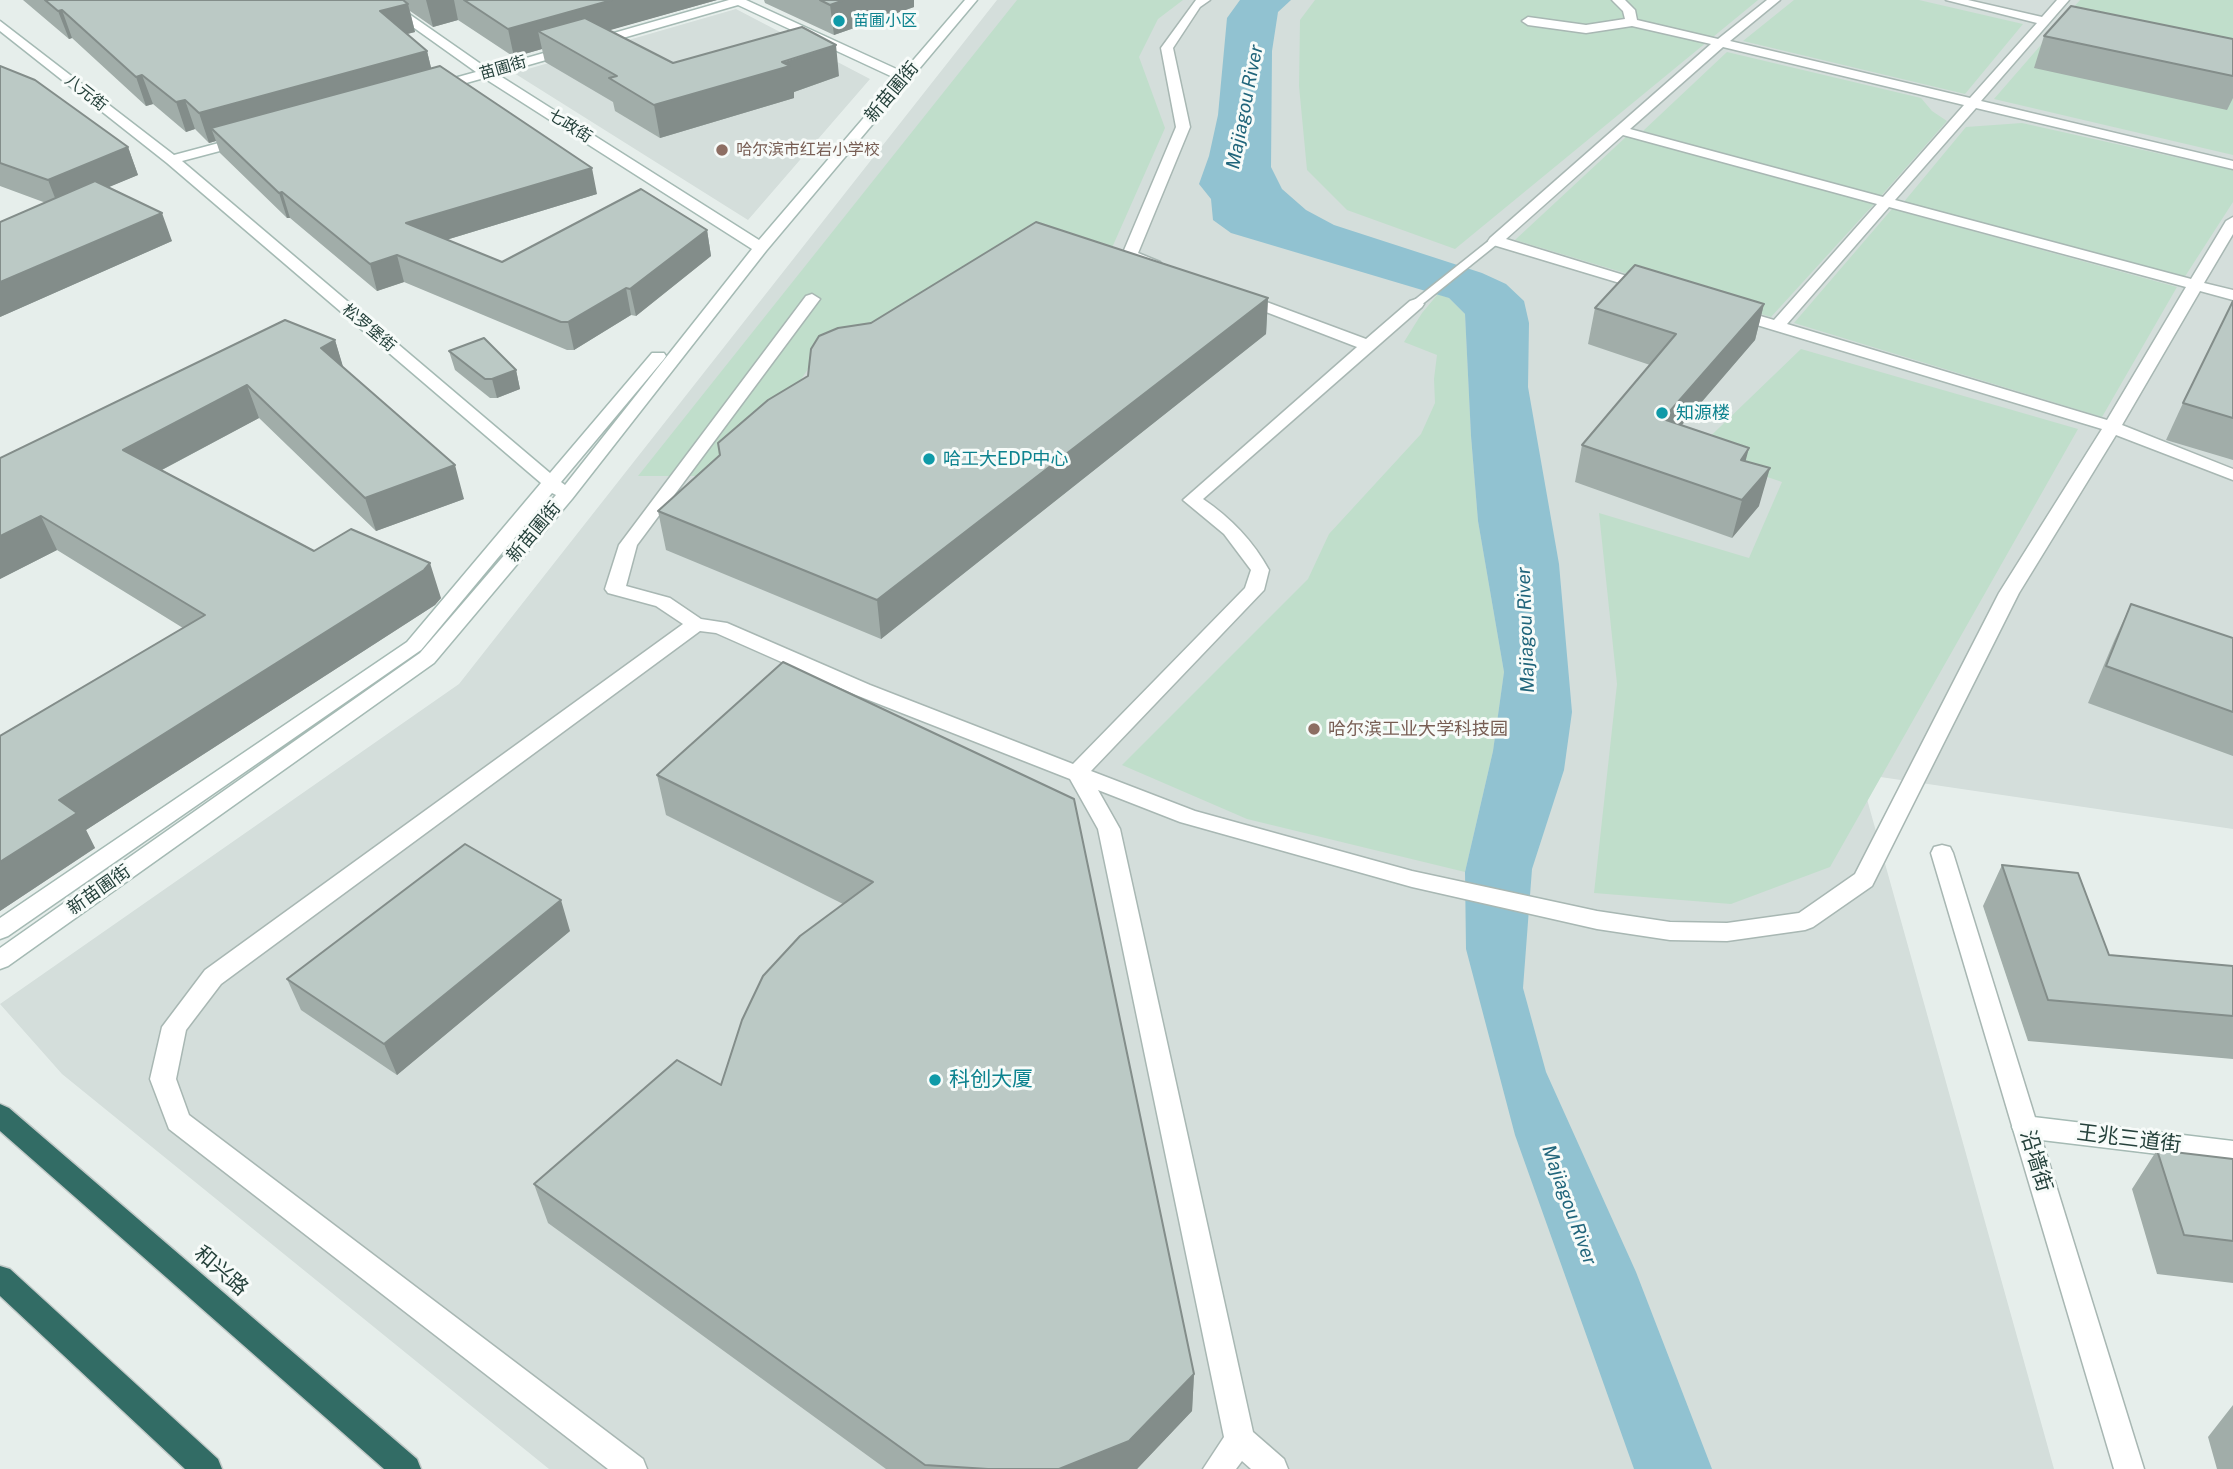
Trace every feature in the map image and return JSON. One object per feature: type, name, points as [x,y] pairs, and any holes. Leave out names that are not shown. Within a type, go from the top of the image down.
[{"type":"highway","name":"和兴路","points":[[0,1115],[406,1469]]},
{"type":"highway","points":[[0,1278],[207,1469]]},
{"type":"street","name":"七政街","points":[[381,0],[486,73],[757,245]]},
{"type":"street","name":"新苗圃街","points":[[0,960],[427,659],[558,489],[900,75],[956,0]]},
{"type":"street","name":"新苗圃街","points":[[900,75],[971,0]]},
{"type":"street","points":[[1167,270],[1130,255],[1183,127],[1167,48],[1196,5],[1204,0]]},
{"type":"street","points":[[1618,0],[1629,10],[1632,22]]},
{"type":"street","points":[[1495,241],[1720,43],[1774,0]]},
{"type":"street","points":[[1952,0],[2045,20]]},
{"type":"street","points":[[1777,326],[2063,0]]},
{"type":"street","name":"苗圃街","points":[[421,91],[739,1],[900,75]]},
{"type":"street","points":[[1528,21],[1586,29],[1632,22],[2233,165]]},
{"type":"street","name":"八元街","points":[[0,25],[172,160]]},
{"type":"street","points":[[1622,131],[2233,295]]},
{"type":"street","points":[[172,160],[264,135]]},
{"type":"street","name":"松罗堡街","points":[[172,160],[558,489]]},
{"type":"street","points":[[812,299],[628,545],[615,589],[663,602],[696,624],[720,627],[863,690],[1188,817],[1412,879],[1597,920],[1670,931],[1727,932],[1805,920],[1864,880],[2009,593],[2112,427],[2233,221]]},
{"type":"street","points":[[1495,241],[1662,291]]},
{"type":"street","points":[[1229,293],[1366,345]]},
{"type":"street","points":[[1077,773],[1254,590],[1260,570],[1249,548],[1219,518],[1192,500],[1416,304]]},
{"type":"street","points":[[1713,307],[2112,427],[2233,475]]},
{"type":"street","name":"新苗圃街","points":[[0,930],[414,646],[558,489]]},
{"type":"street","points":[[632,1469],[178,1121],[163,1079],[174,1027],[213,977],[696,624]]},
{"type":"street","points":[[1077,773],[1109,830],[1240,1440],[1273,1469]]},
{"type":"street","name":"沿墙街","points":[[1942,853],[2129,1469]]},
{"type":"street","name":"王兆三道街","points":[[2025,1127],[2233,1152]]},
{"type":"street","points":[[1218,1469],[1240,1440]]},
{"type":"lane","points":[[1416,304],[1495,241]]},
{"type":"shaded area","name":"哈尔滨工业大学科技园","points":[[997,0],[2233,0],[2233,829],[1860,774],[2054,1469],[549,1469],[62,1074],[0,1004],[459,684]]},
{"type":"shaded area","name":"哈尔滨市红岩小学校","points":[[736,9],[870,79],[748,220],[514,73]]},
{"type":"green space","points":[[1017,0],[1183,0],[1158,19],[1139,57],[1165,128],[1107,259],[816,357],[782,408],[703,476],[638,476]]},
{"type":"green space","points":[[1315,0],[1758,0],[1455,249],[1347,210],[1307,170],[1299,86],[1300,20]]},
{"type":"green space","points":[[1794,0],[1919,0],[2023,24],[1965,94],[1743,41]]},
{"type":"green space","points":[[2080,0],[2233,0],[2233,155],[1994,99]]},
{"type":"green space","points":[[1727,52],[1921,98],[1932,111],[1947,121],[1880,197],[1643,131]]},
{"type":"green space","points":[[2022,123],[2233,170],[2233,202],[2184,278],[1903,203],[1966,127]]},
{"type":"green space","points":[[1627,136],[1874,204],[1771,317],[1515,240]]},
{"type":"green space","points":[[1892,209],[2177,287],[2102,417],[1794,323]]},
{"type":"green space","points":[[1438,294],[1449,298],[1465,314],[1478,521],[1504,672],[1493,751],[1465,872],[1247,819],[1122,765],[1308,579],[1329,534],[1421,434],[1435,403],[1437,355],[1404,342]]},
{"type":"green space","points":[[1801,349],[2078,429],[1830,867],[1731,904],[1594,893],[1617,684],[1599,513],[1749,558],[1782,482],[1694,452]]},
{"type":"water","name":"Majiagou River","points":[[1240,0],[1291,0],[1278,12],[1272,51],[1271,167],[1282,189],[1306,210],[1334,225],[1482,273],[1506,284],[1524,301],[1529,323],[1528,387],[1559,564],[1572,712],[1564,770],[1532,869],[1523,988],[1546,1072],[1636,1272],[1712,1469],[1634,1469],[1515,1135],[1466,949],[1465,872],[1493,751],[1504,672],[1478,521],[1465,314],[1449,298],[1231,233],[1213,220],[1211,199],[1199,184],[1209,156],[1218,115],[1227,18]]},
{"type":"building","points":[[45,0],[403,0],[408,4],[380,11],[427,51],[199,113],[185,100],[176,102],[142,75],[136,77],[62,10],[58,11]]},
{"type":"building","points":[[464,0],[612,0],[508,29]]},
{"type":"building","points":[[820,0],[844,0],[830,5]]},
{"type":"building","points":[[2071,6],[2233,39],[2233,76],[2044,36]]},
{"type":"building","points":[[585,18],[673,63],[802,27],[836,45],[782,62],[790,66],[654,105],[609,78],[617,76],[538,31]]},
{"type":"building","points":[[0,66],[35,80],[128,147],[48,180],[0,163]]},
{"type":"building","points":[[440,66],[592,168],[406,223],[502,262],[641,189],[707,230],[630,289],[626,288],[568,322],[561,322],[397,255],[370,264],[282,192],[279,193],[211,128]]},
{"type":"building","points":[[95,181],[162,213],[0,282],[0,222]]},
{"type":"building","name":"哈工大EDP中心","points":[[1036,222],[1268,298],[877,600],[658,511],[720,455],[718,443],[768,400],[808,376],[811,349],[819,336],[838,328],[871,323]]},
{"type":"building","points":[[1635,265],[1764,304],[1663,419],[1749,448],[1741,460],[1770,468],[1742,500],[1582,445],[1676,334],[1595,308]]},
{"type":"building","points":[[2233,301],[2233,418],[2183,403]]},
{"type":"building","points":[[285,320],[335,340],[321,348],[455,465],[365,498],[247,385],[123,450],[314,551],[351,529],[430,563],[424,570],[59,800],[77,813],[0,862],[0,736],[205,615],[41,516],[0,536],[0,458]]},
{"type":"building","points":[[484,338],[516,370],[485,379],[449,351]]},
{"type":"building","points":[[2131,604],[2233,638],[2233,712],[2106,666]]},
{"type":"building","name":"科创大厦","points":[[783,662],[1074,799],[1194,1374],[1129,1441],[1059,1469],[988,1469],[925,1465],[534,1184],[677,1060],[721,1085],[742,1020],[763,976],[800,936],[873,882],[657,775]]},
{"type":"building","points":[[465,844],[561,900],[384,1044],[287,979]]},
{"type":"building","points":[[2002,865],[2078,873],[2109,955],[2233,966],[2233,1016],[2048,1000]]},
{"type":"building","points":[[2157,1150],[2233,1159],[2233,1241],[2184,1235]]},
{"type":"place","name":"苗圃小区","points":[[839,21]]},
{"type":"place","name":"哈尔滨市红岩小学校","points":[[722,150]]},
{"type":"place","name":"知源楼","points":[[1662,413]]},
{"type":"place","name":"哈工大EDP中心","points":[[929,459]]},
{"type":"place","name":"哈尔滨工业大学科技园","points":[[1314,729]]},
{"type":"place","name":"科创大厦","points":[[935,1080]]}]
